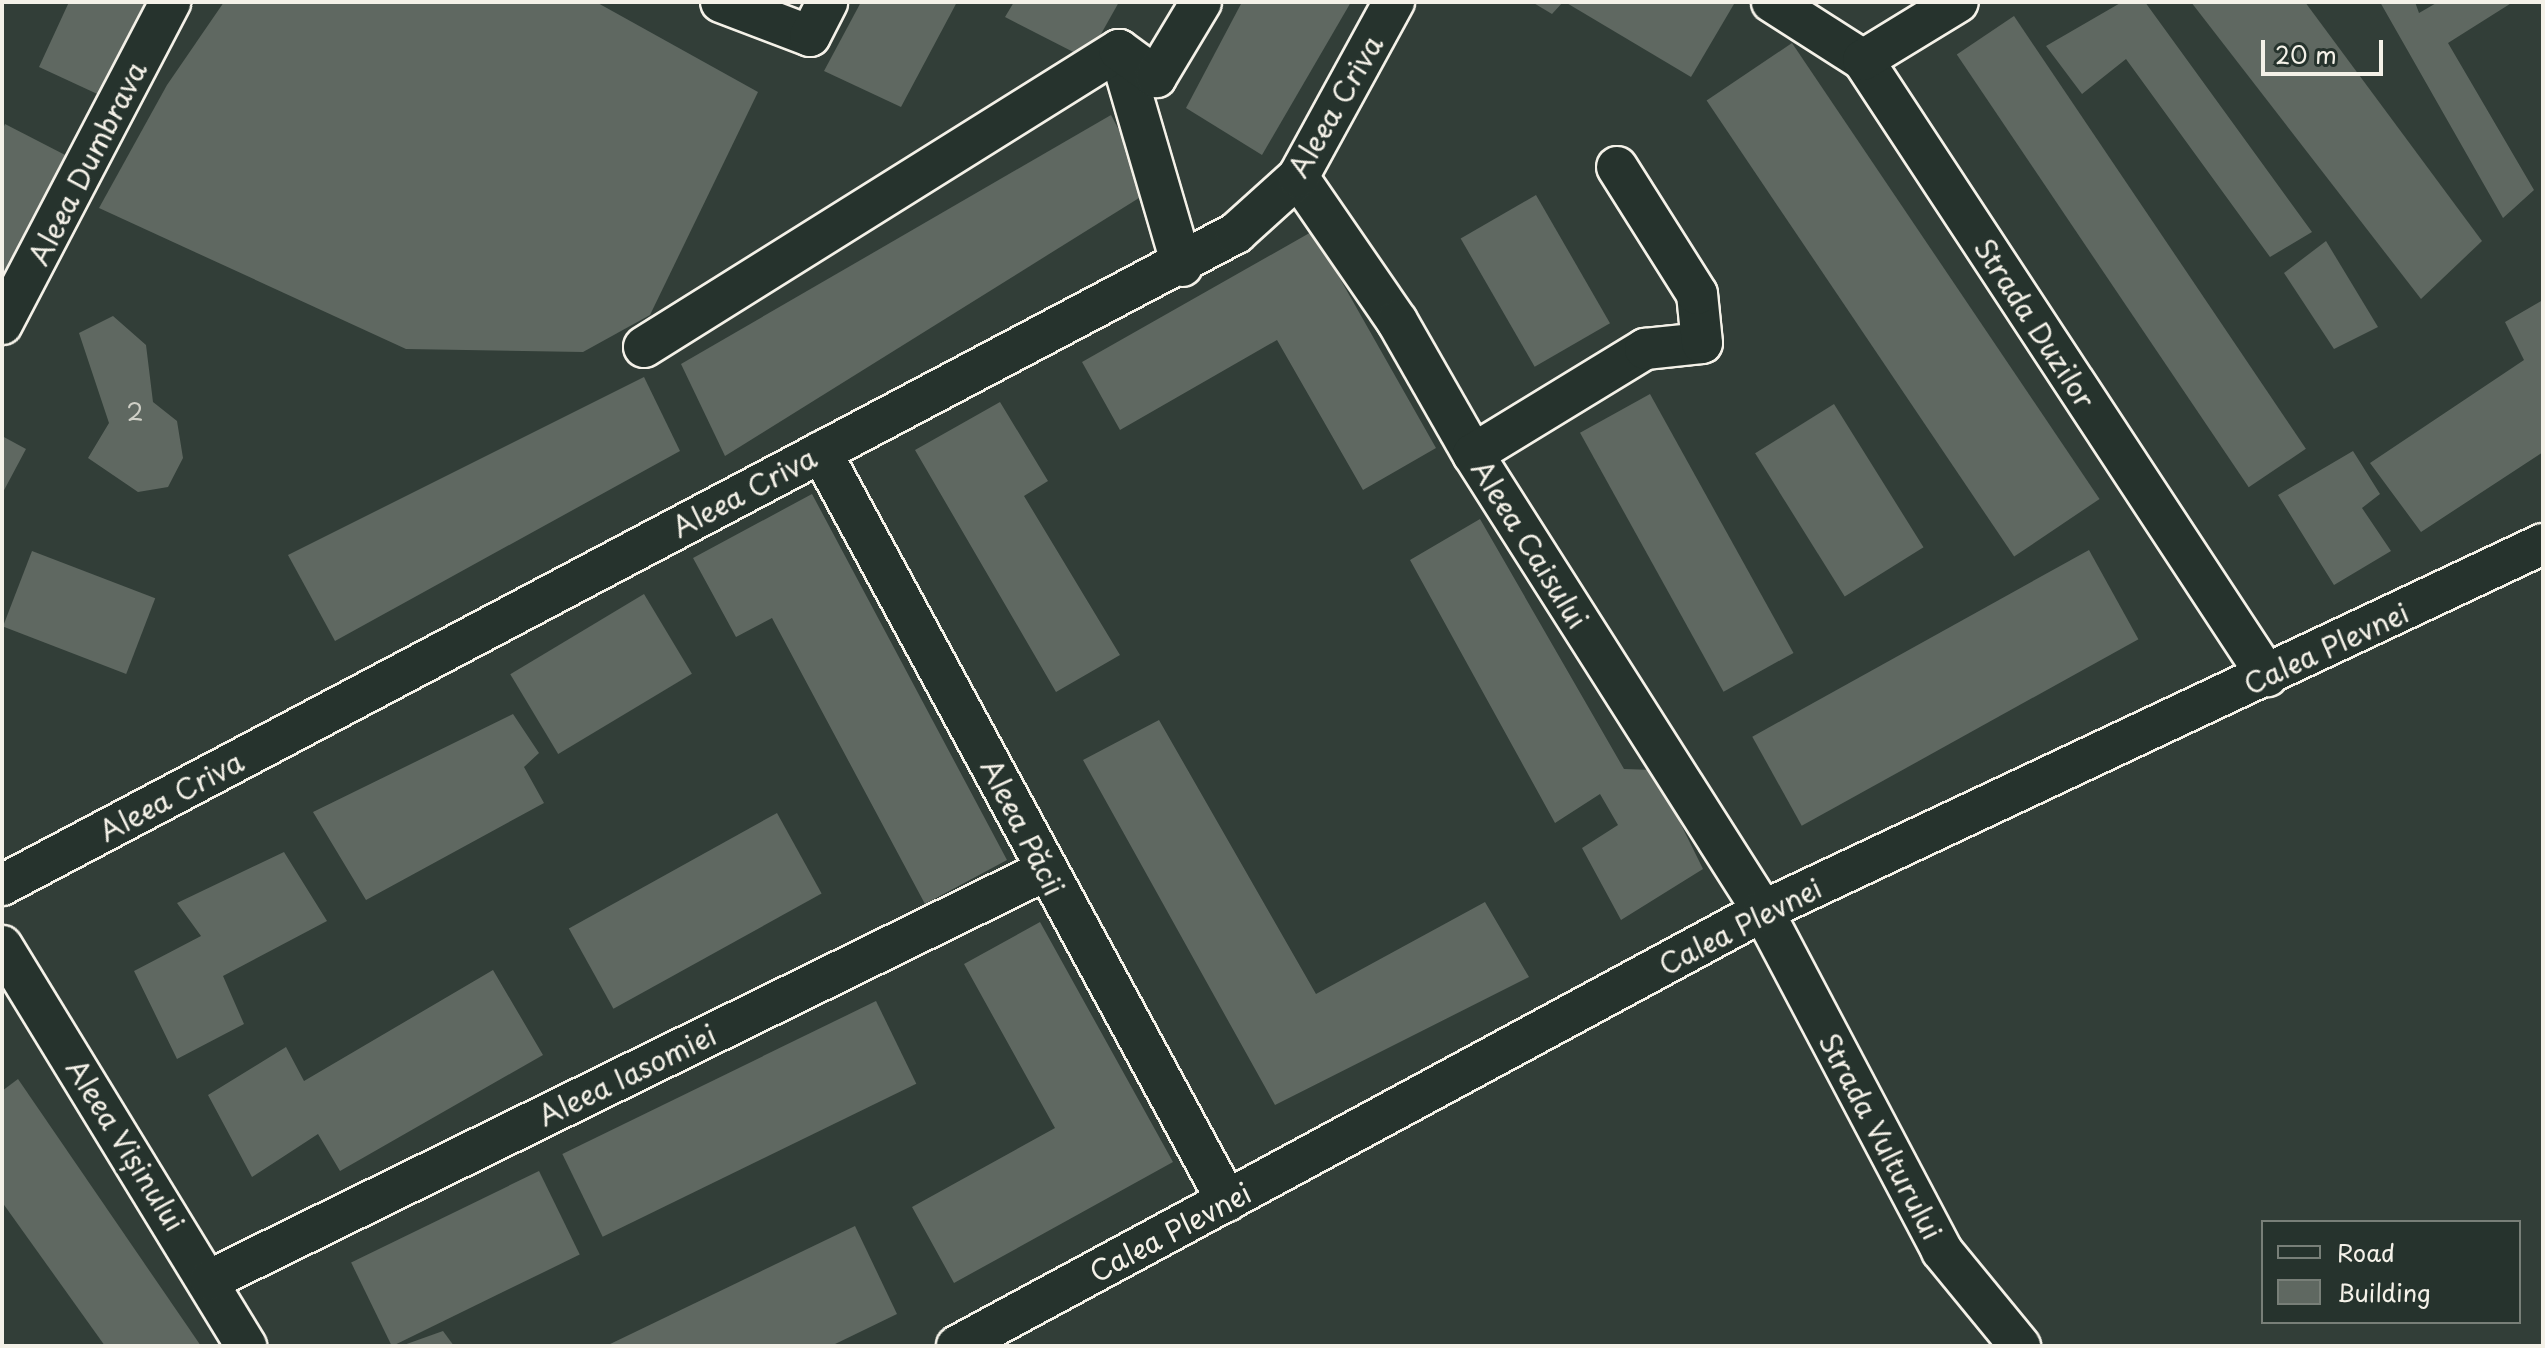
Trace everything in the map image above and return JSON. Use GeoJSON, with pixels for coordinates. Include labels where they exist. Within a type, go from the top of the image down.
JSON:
{"type":"FeatureCollection","features":[{"type":"Feature","properties":{"kind":"street","name":"Aleea Dumbrava"},"geometry":{"type":"LineString","coordinates":[[2,324],[170,2]]}},
{"type":"Feature","properties":{"kind":"street"},"geometry":{"type":"LineString","coordinates":[[721,2],[810,36],[827,2]]}},
{"type":"Feature","properties":{"kind":"street"},"geometry":{"type":"LineString","coordinates":[[1119,50],[1156,77],[1201,2]]}},
{"type":"Feature","properties":{"kind":"street","name":"Aleea Criva"},"geometry":{"type":"LineString","coordinates":[[2,885],[821,452],[1182,266],[1261,215],[1298,177],[1394,2]]}},
{"type":"Feature","properties":{"kind":"street","name":"Strada Duzilor"},"geometry":{"type":"LineString","coordinates":[[1772,2],[1863,60],[2267,676]]}},
{"type":"Feature","properties":{"kind":"street"},"geometry":{"type":"LineString","coordinates":[[1863,60],[1958,2]]}},
{"type":"Feature","properties":{"kind":"street"},"geometry":{"type":"LineString","coordinates":[[1119,50],[1182,266]]}},
{"type":"Feature","properties":{"kind":"street"},"geometry":{"type":"LineString","coordinates":[[644,347],[1119,50]]}},
{"type":"Feature","properties":{"kind":"street"},"geometry":{"type":"LineString","coordinates":[[1473,454],[1645,349],[1702,343],[1697,294],[1617,167]]}},
{"type":"Feature","properties":{"kind":"street","name":"Aleea Caisului"},"geometry":{"type":"LineString","coordinates":[[1298,177],[1397,321],[1473,454],[1763,911]]}},
{"type":"Feature","properties":{"kind":"street","name":"Aleea Păcii"},"geometry":{"type":"LineString","coordinates":[[821,452],[1044,871],[1227,1201]]}},
{"type":"Feature","properties":{"kind":"street","name":"Calea Plevnei"},"geometry":{"type":"LineString","coordinates":[[957,1346],[1763,911],[2543,544]]}},
{"type":"Feature","properties":{"kind":"street","name":"Aleea Iasomiei"},"geometry":{"type":"LineString","coordinates":[[210,1280],[1044,871]]}},
{"type":"Feature","properties":{"kind":"street","name":"Strada Vulturului"},"geometry":{"type":"LineString","coordinates":[[1763,911],[1942,1251],[2020,1346]]}},
{"type":"Feature","properties":{"kind":"street","name":"Aleea Vișinului"},"geometry":{"type":"LineString","coordinates":[[2,946],[210,1280],[246,1346]]}},
{"type":"Feature","properties":{"kind":"building"},"geometry":{"type":"Polygon","coordinates":[[[69,2],[151,2],[106,98],[39,67],[69,2]]]}},
{"type":"Feature","properties":{"kind":"building"},"geometry":{"type":"Polygon","coordinates":[[[224,2],[596,2],[758,92],[650,315],[583,352],[406,349],[99,208],[167,85],[224,2]]]}},
{"type":"Feature","properties":{"kind":"building"},"geometry":{"type":"Polygon","coordinates":[[[861,2],[957,2],[901,107],[824,71],[861,2]]]}},
{"type":"Feature","properties":{"kind":"building"},"geometry":{"type":"Polygon","coordinates":[[[1014,2],[1119,2],[1087,59],[1005,17],[1014,2]]]}},
{"type":"Feature","properties":{"kind":"building"},"geometry":{"type":"Polygon","coordinates":[[[1242,2],[1351,2],[1262,155],[1186,108],[1242,2]]]}},
{"type":"Feature","properties":{"kind":"building"},"geometry":{"type":"Polygon","coordinates":[[[1532,2],[1563,2],[1552,14],[1532,2]]]}},
{"type":"Feature","properties":{"kind":"building"},"geometry":{"type":"Polygon","coordinates":[[[1565,2],[1730,2],[1734,4],[1691,77],[1565,2]]]}},
{"type":"Feature","properties":{"kind":"building"},"geometry":{"type":"Polygon","coordinates":[[[2122,2],[2145,2],[2312,232],[2270,257],[2126,59],[2082,94],[2046,46],[2122,2]]]}},
{"type":"Feature","properties":{"kind":"building"},"geometry":{"type":"Polygon","coordinates":[[[2191,2],[2305,2],[2482,241],[2421,299],[2191,2]]]}},
{"type":"Feature","properties":{"kind":"building"},"geometry":{"type":"Polygon","coordinates":[[[2380,2],[2415,2],[2419,13],[2438,2],[2513,2],[2448,43],[2534,190],[2503,218],[2380,2]]]}},
{"type":"Feature","properties":{"kind":"building"},"geometry":{"type":"Polygon","coordinates":[[[2014,16],[2306,449],[2249,487],[1957,55],[2014,16]]]}},
{"type":"Feature","properties":{"kind":"building"},"geometry":{"type":"Polygon","coordinates":[[[1792,43],[2100,499],[2014,557],[1707,101],[1792,43]]]}},
{"type":"Feature","properties":{"kind":"building"},"geometry":{"type":"Polygon","coordinates":[[[1111,115],[1142,173],[1139,198],[725,456],[681,364],[1111,115]]]}},
{"type":"Feature","properties":{"kind":"building"},"geometry":{"type":"Polygon","coordinates":[[[5,124],[71,158],[2,292],[2,131],[5,124]]]}},
{"type":"Feature","properties":{"kind":"building"},"geometry":{"type":"Polygon","coordinates":[[[1536,195],[1610,323],[1535,367],[1461,238],[1536,195]]]}},
{"type":"Feature","properties":{"kind":"building"},"geometry":{"type":"Polygon","coordinates":[[[1313,231],[1436,448],[1363,490],[1277,340],[1120,430],[1082,362],[1313,231]]]}},
{"type":"Feature","properties":{"kind":"building"},"geometry":{"type":"Polygon","coordinates":[[[2326,241],[2378,327],[2334,349],[2284,273],[2326,241]]]}},
{"type":"Feature","properties":{"kind":"building"},"geometry":{"type":"Polygon","coordinates":[[[2543,300],[2543,452],[2421,532],[2370,463],[2524,360],[2505,322],[2543,300]]]}},
{"type":"Feature","properties":{"kind":"building"},"geometry":{"type":"Polygon","coordinates":[[[113,316],[146,345],[153,402],[177,421],[183,458],[168,487],[138,492],[88,458],[109,423],[79,333],[113,316]]]}},
{"type":"Feature","properties":{"kind":"building"},"geometry":{"type":"Polygon","coordinates":[[[644,377],[680,451],[335,641],[288,555],[644,377]]]}},
{"type":"Feature","properties":{"kind":"building"},"geometry":{"type":"Polygon","coordinates":[[[1650,394],[1794,653],[1724,692],[1580,433],[1650,394]]]}},
{"type":"Feature","properties":{"kind":"building"},"geometry":{"type":"Polygon","coordinates":[[[1000,402],[1048,481],[1024,496],[1120,655],[1056,692],[915,450],[1000,402]]]}},
{"type":"Feature","properties":{"kind":"building"},"geometry":{"type":"Polygon","coordinates":[[[1834,404],[1924,547],[1845,597],[1755,453],[1834,404]]]}},
{"type":"Feature","properties":{"kind":"building"},"geometry":{"type":"Polygon","coordinates":[[[2,436],[26,449],[2,494],[2,436]]]}},
{"type":"Feature","properties":{"kind":"building"},"geometry":{"type":"Polygon","coordinates":[[[2353,451],[2380,494],[2362,508],[2391,551],[2334,585],[2278,495],[2353,451]]]}},
{"type":"Feature","properties":{"kind":"building"},"geometry":{"type":"Polygon","coordinates":[[[812,494],[1007,860],[925,904],[772,618],[736,637],[693,558],[812,494]]]}},
{"type":"Feature","properties":{"kind":"building"},"geometry":{"type":"Polygon","coordinates":[[[1480,519],[1624,769],[1654,770],[1703,869],[1621,920],[1582,848],[1618,825],[1600,794],[1555,823],[1410,560],[1480,519]]]}},
{"type":"Feature","properties":{"kind":"building"},"geometry":{"type":"Polygon","coordinates":[[[2089,550],[2138,639],[1802,826],[1752,737],[2089,550]]]}},
{"type":"Feature","properties":{"kind":"building"},"geometry":{"type":"Polygon","coordinates":[[[32,551],[155,598],[126,674],[3,627],[32,551]]]}},
{"type":"Feature","properties":{"kind":"building"},"geometry":{"type":"Polygon","coordinates":[[[644,594],[692,674],[558,754],[510,674],[644,594]]]}},
{"type":"Feature","properties":{"kind":"building"},"geometry":{"type":"Polygon","coordinates":[[[513,714],[539,753],[524,767],[544,803],[366,900],[313,812],[513,714]]]}},
{"type":"Feature","properties":{"kind":"building"},"geometry":{"type":"Polygon","coordinates":[[[1159,720],[1316,994],[1485,902],[1529,977],[1275,1105],[1083,760],[1159,720]]]}},
{"type":"Feature","properties":{"kind":"building"},"geometry":{"type":"Polygon","coordinates":[[[777,813],[822,893],[613,1009],[569,928],[777,813]]]}},
{"type":"Feature","properties":{"kind":"building"},"geometry":{"type":"Polygon","coordinates":[[[284,852],[327,921],[223,976],[244,1024],[177,1059],[134,971],[201,936],[177,903],[284,852]]]}},
{"type":"Feature","properties":{"kind":"building"},"geometry":{"type":"Polygon","coordinates":[[[1040,922],[1173,1162],[954,1283],[912,1207],[1055,1128],[964,964],[1040,922]]]}},
{"type":"Feature","properties":{"kind":"building"},"geometry":{"type":"Polygon","coordinates":[[[493,970],[543,1055],[340,1171],[318,1134],[252,1177],[208,1095],[286,1047],[304,1081],[493,970]]]}},
{"type":"Feature","properties":{"kind":"building"},"geometry":{"type":"Polygon","coordinates":[[[876,1001],[916,1084],[603,1237],[562,1154],[876,1001]]]}},
{"type":"Feature","properties":{"kind":"building"},"geometry":{"type":"Polygon","coordinates":[[[18,1079],[201,1346],[105,1346],[2,1202],[2,1091],[18,1079]]]}},
{"type":"Feature","properties":{"kind":"building"},"geometry":{"type":"Polygon","coordinates":[[[539,1171],[580,1255],[392,1346],[351,1263],[539,1171]]]}},
{"type":"Feature","properties":{"kind":"building"},"geometry":{"type":"Polygon","coordinates":[[[855,1226],[897,1314],[831,1346],[606,1346],[855,1226]]]}},
{"type":"Feature","properties":{"kind":"building"},"geometry":{"type":"Polygon","coordinates":[[[443,1331],[454,1346],[401,1346],[443,1331]]]}}]}
